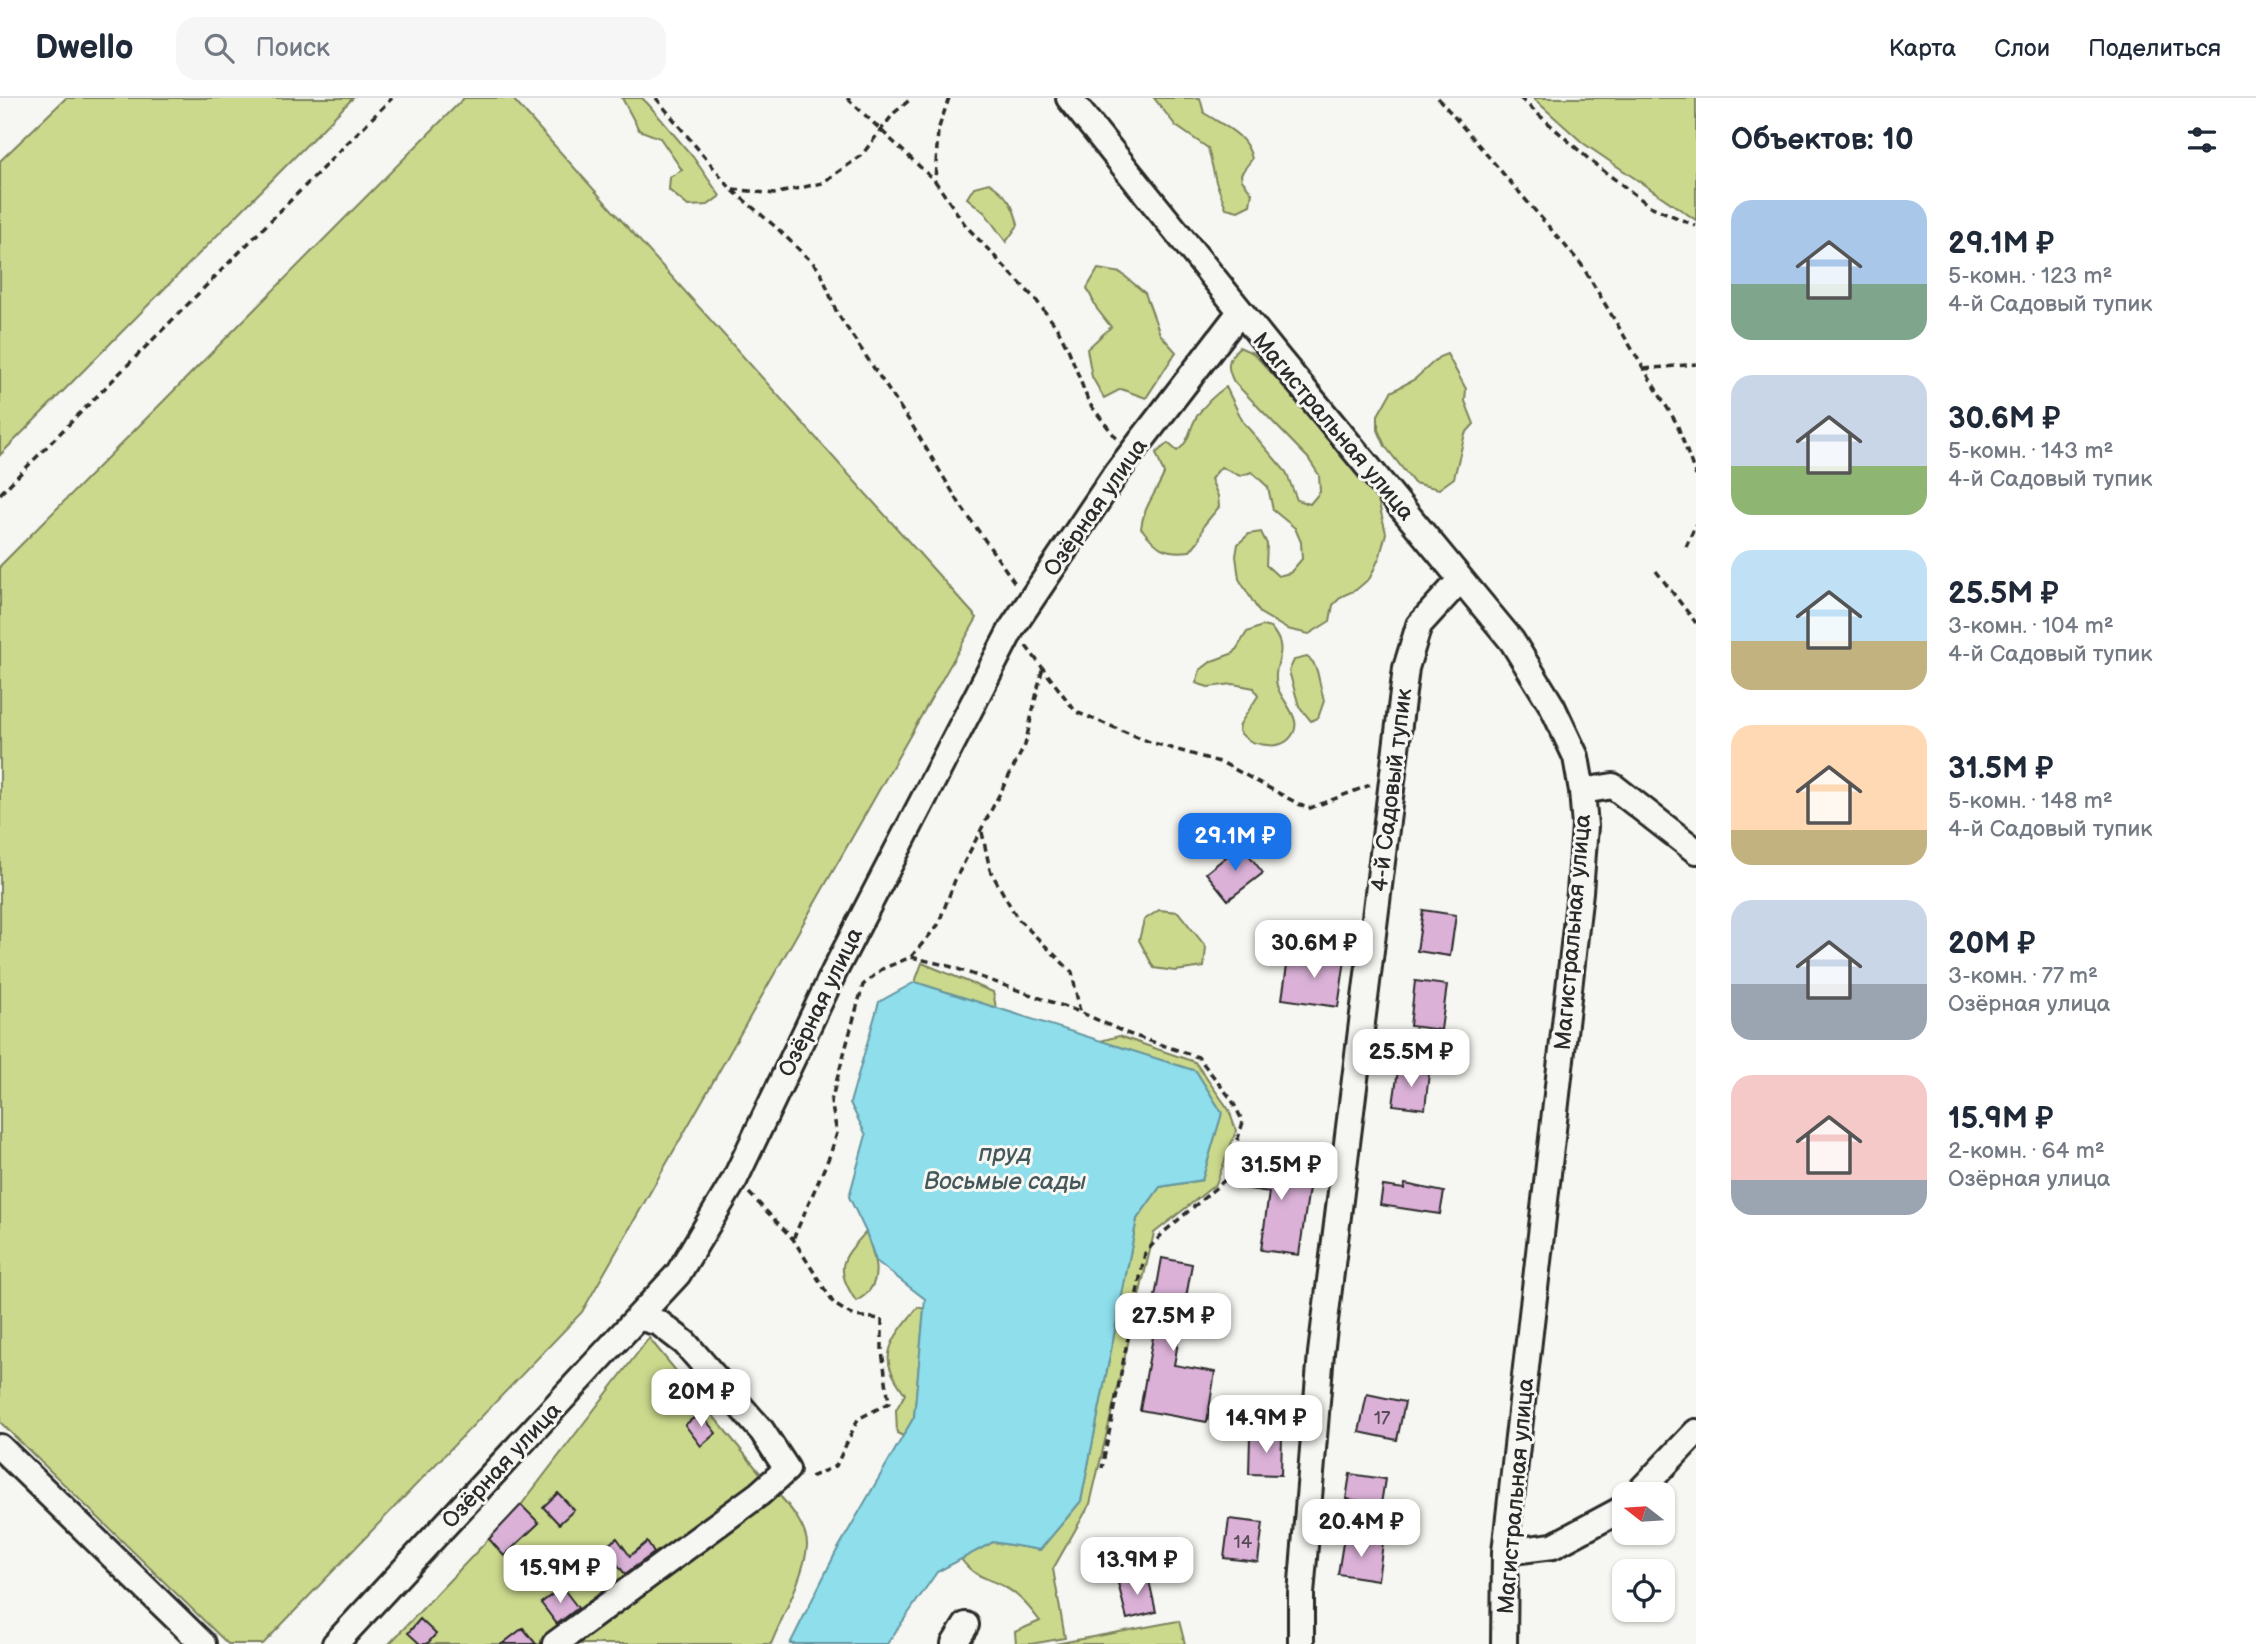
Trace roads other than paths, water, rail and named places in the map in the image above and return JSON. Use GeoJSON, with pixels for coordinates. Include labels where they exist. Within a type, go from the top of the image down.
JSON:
{"type":"FeatureCollection","features":[{"type":"Feature","properties":{"kind":"street","name":"Магистральная улица"},"geometry":{"type":"LineString","coordinates":[[1069,98],[1240,312],[1512,641],[1552,706],[1576,757],[1583,791],[1585,826],[1580,892],[1505,1552],[1504,1644]]}},
{"type":"Feature","properties":{"kind":"street","name":"Озёрная улица"},"geometry":{"type":"LineString","coordinates":[[335,1644],[678,1274],[735,1179],[835,970],[1013,628],[1117,472],[1240,312]]}},
{"type":"Feature","properties":{"kind":"street","name":"4-й Садовый тупик"},"geometry":{"type":"LineString","coordinates":[[1301,1644],[1301,1594],[1321,1353],[1406,668],[1419,625],[1461,579]]}},
{"type":"Feature","properties":{"kind":"street"},"geometry":{"type":"LineString","coordinates":[[1583,791],[1613,786],[1696,851]]}},
{"type":"Feature","properties":{"kind":"street"},"geometry":{"type":"LineString","coordinates":[[555,1644],[759,1494],[787,1469],[762,1431],[685,1343],[659,1323],[638,1317]]}},
{"type":"Feature","properties":{"kind":"street"},"geometry":{"type":"LineString","coordinates":[[1648,1482],[1696,1432]]}},
{"type":"Feature","properties":{"kind":"street"},"geometry":{"type":"LineString","coordinates":[[0,1447],[203,1644]]}},
{"type":"Feature","properties":{"kind":"street"},"geometry":{"type":"LineString","coordinates":[[1505,1552],[1553,1546],[1612,1514]]}},
{"type":"Feature","properties":{"kind":"water","name":"пруд Восьмые сады"},"geometry":{"type":"Polygon","coordinates":[[[915,982],[1196,1071],[1222,1113],[1202,1180],[1160,1187],[1137,1219],[1081,1501],[1040,1550],[993,1542],[937,1572],[887,1644],[790,1644],[836,1552],[914,1417],[925,1299],[876,1261],[849,1197],[866,1135],[850,1103],[879,1002],[915,982]]]}}]}
